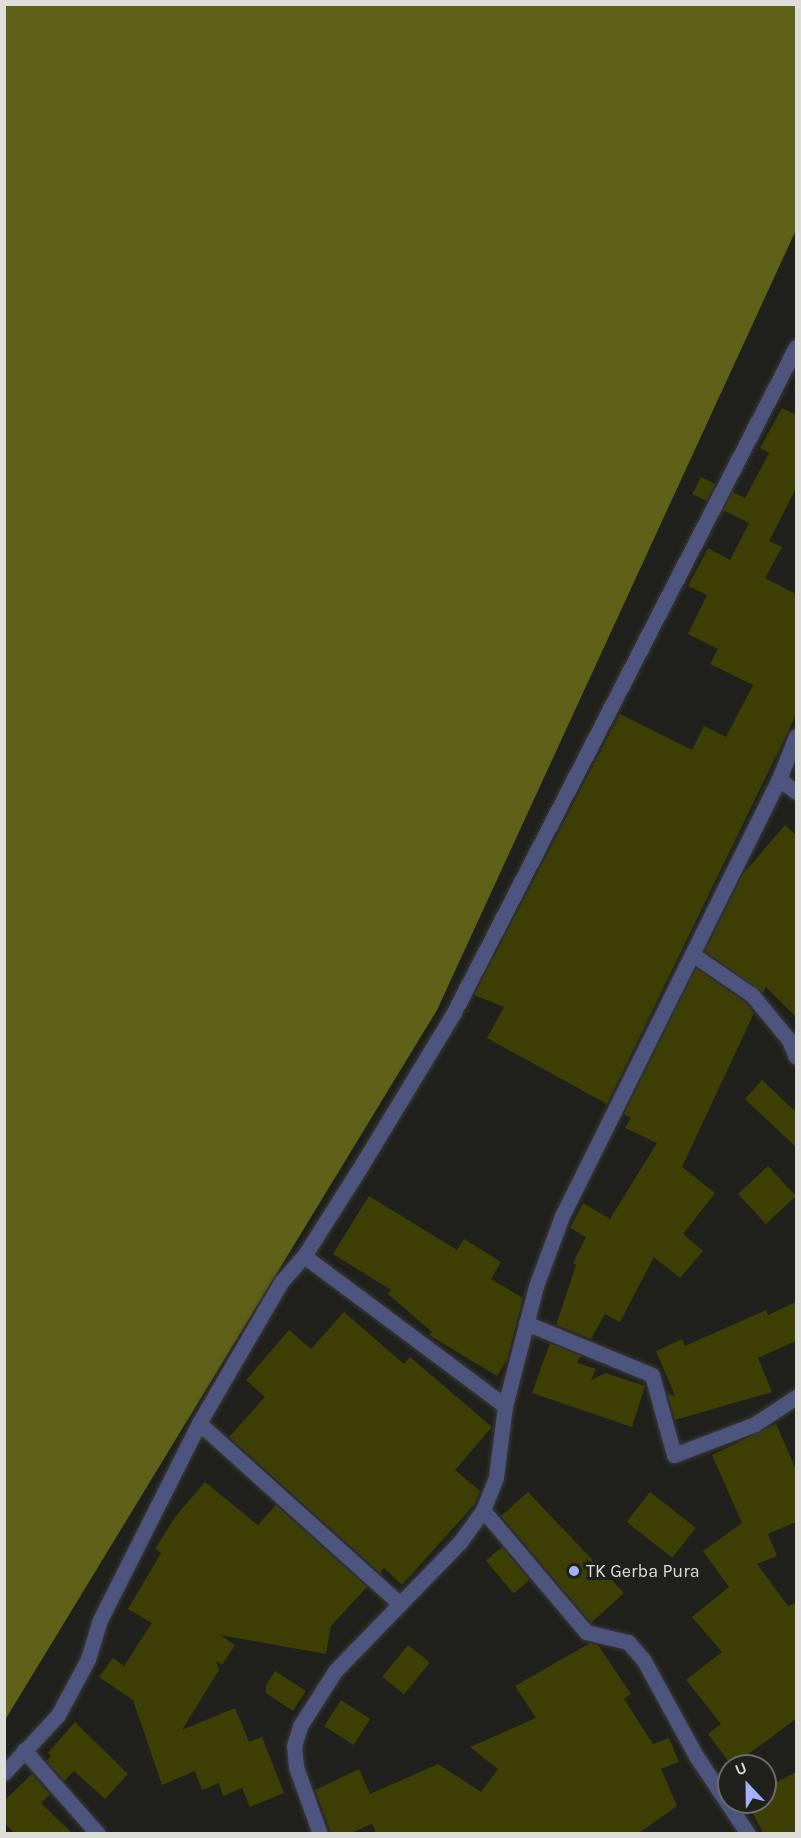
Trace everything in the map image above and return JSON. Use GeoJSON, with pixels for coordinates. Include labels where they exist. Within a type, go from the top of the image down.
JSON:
{"type":"FeatureCollection","features":[{"type":"Feature","properties":{"kind":"street"},"geometry":{"type":"LineString","coordinates":[[4,1773],[58,1715],[73,1688],[99,1622],[200,1423],[280,1282],[304,1256],[453,1014],[796,347]]}},
{"type":"Feature","properties":{"kind":"street"},"geometry":{"type":"LineString","coordinates":[[320,1833],[296,1767],[294,1746],[300,1726],[334,1671],[460,1542],[483,1510],[496,1477],[505,1406],[526,1323],[562,1216],[779,779],[796,736]]}},
{"type":"Feature","properties":{"kind":"street"},"geometry":{"type":"LineString","coordinates":[[779,779],[796,792]]}},
{"type":"Feature","properties":{"kind":"street"},"geometry":{"type":"LineString","coordinates":[[692,954],[752,995],[789,1040],[796,1057]]}},
{"type":"Feature","properties":{"kind":"street"},"geometry":{"type":"LineString","coordinates":[[304,1256],[505,1406]]}},
{"type":"Feature","properties":{"kind":"street"},"geometry":{"type":"LineString","coordinates":[[526,1323],[652,1375],[674,1455],[754,1424],[796,1397]]}},
{"type":"Feature","properties":{"kind":"street"},"geometry":{"type":"LineString","coordinates":[[200,1423],[399,1604]]}},
{"type":"Feature","properties":{"kind":"street"},"geometry":{"type":"LineString","coordinates":[[483,1510],[586,1632],[628,1642],[643,1659],[696,1756],[748,1833]]}},
{"type":"Feature","properties":{"kind":"street"},"geometry":{"type":"LineString","coordinates":[[24,1750],[98,1833]]}},
{"type":"Feature","properties":{"kind":"shaded area"},"geometry":{"type":"Polygon","coordinates":[[[5,4],[796,5],[796,230],[437,1010],[5,1720],[5,4]]]}},
{"type":"Feature","properties":{"kind":"building"},"geometry":{"type":"Polygon","coordinates":[[[782,408],[796,415],[796,488],[769,541],[782,547],[765,578],[796,594],[796,715],[607,1104],[487,1038],[504,1007],[474,995],[620,714],[692,750],[704,726],[726,737],[753,685],[710,664],[718,649],[688,634],[707,595],[688,586],[708,548],[730,560],[749,523],[723,510],[732,492],[745,498],[769,453],[760,448],[782,408]]]}},
{"type":"Feature","properties":{"kind":"building"},"geometry":{"type":"Polygon","coordinates":[[[701,477],[715,484],[707,501],[692,494],[701,477]]]}},
{"type":"Feature","properties":{"kind":"building"},"geometry":{"type":"Polygon","coordinates":[[[785,825],[796,835],[796,1017],[766,987],[763,993],[705,951],[743,874],[785,825]]]}},
{"type":"Feature","properties":{"kind":"building"},"geometry":{"type":"Polygon","coordinates":[[[696,968],[745,1002],[754,1013],[682,1167],[715,1193],[683,1234],[703,1251],[680,1278],[654,1257],[620,1322],[605,1314],[591,1339],[556,1325],[576,1265],[573,1263],[586,1237],[570,1228],[583,1203],[610,1219],[657,1143],[625,1128],[631,1118],[624,1114],[696,968]]]}},
{"type":"Feature","properties":{"kind":"building"},"geometry":{"type":"Polygon","coordinates":[[[762,1080],[796,1112],[796,1147],[745,1099],[762,1080]]]}},
{"type":"Feature","properties":{"kind":"building"},"geometry":{"type":"Polygon","coordinates":[[[768,1166],[796,1196],[766,1224],[738,1194],[768,1166]]]}},
{"type":"Feature","properties":{"kind":"building"},"geometry":{"type":"Polygon","coordinates":[[[369,1196],[457,1250],[464,1239],[501,1262],[491,1279],[523,1298],[507,1360],[497,1376],[429,1335],[432,1332],[388,1294],[391,1290],[333,1254],[369,1196]]]}},
{"type":"Feature","properties":{"kind":"building"},"geometry":{"type":"Polygon","coordinates":[[[796,1302],[796,1341],[758,1358],[772,1392],[675,1420],[667,1393],[675,1396],[656,1351],[682,1339],[685,1346],[766,1310],[768,1315],[796,1302]]]}},
{"type":"Feature","properties":{"kind":"building"},"geometry":{"type":"Polygon","coordinates":[[[344,1312],[404,1364],[410,1357],[492,1427],[455,1470],[480,1491],[474,1505],[402,1585],[384,1568],[380,1573],[229,1437],[265,1397],[246,1380],[289,1330],[311,1349],[344,1312]]]}},
{"type":"Feature","properties":{"kind":"building"},"geometry":{"type":"Polygon","coordinates":[[[550,1343],[581,1356],[577,1363],[596,1369],[591,1380],[606,1373],[645,1386],[632,1427],[532,1393],[550,1343]]]}},
{"type":"Feature","properties":{"kind":"building"},"geometry":{"type":"Polygon","coordinates":[[[776,1424],[796,1469],[796,1522],[768,1534],[777,1556],[757,1564],[788,1606],[796,1603],[796,1719],[748,1754],[723,1754],[708,1734],[721,1724],[686,1680],[722,1652],[692,1617],[729,1587],[703,1551],[742,1523],[712,1455],[776,1424]]]}},
{"type":"Feature","properties":{"kind":"building"},"geometry":{"type":"Polygon","coordinates":[[[205,1482],[258,1525],[276,1505],[367,1587],[331,1626],[326,1654],[220,1635],[235,1645],[222,1665],[216,1661],[219,1670],[182,1730],[235,1708],[249,1742],[262,1737],[284,1793],[250,1807],[242,1788],[223,1796],[219,1783],[202,1790],[195,1771],[162,1785],[133,1700],[99,1677],[113,1658],[124,1666],[152,1623],[128,1609],[161,1553],[155,1549],[175,1517],[205,1482]]]}},
{"type":"Feature","properties":{"kind":"building","name":"TK Gerba Pura"},"geometry":{"type":"Polygon","coordinates":[[[528,1492],[624,1593],[591,1623],[501,1516],[528,1492]]]}},
{"type":"Feature","properties":{"kind":"building"},"geometry":{"type":"Polygon","coordinates":[[[650,1492],[696,1528],[672,1558],[627,1522],[650,1492]]]}},
{"type":"Feature","properties":{"kind":"building"},"geometry":{"type":"Polygon","coordinates":[[[502,1547],[530,1580],[514,1593],[486,1560],[502,1547]]]}},
{"type":"Feature","properties":{"kind":"building"},"geometry":{"type":"Polygon","coordinates":[[[590,1643],[598,1645],[631,1694],[624,1699],[653,1744],[669,1738],[679,1762],[661,1769],[677,1806],[639,1833],[376,1833],[372,1824],[351,1833],[331,1833],[315,1790],[359,1769],[370,1794],[438,1764],[481,1792],[498,1769],[470,1747],[536,1718],[515,1686],[590,1643]]]}},
{"type":"Feature","properties":{"kind":"building"},"geometry":{"type":"Polygon","coordinates":[[[408,1645],[430,1663],[404,1694],[382,1677],[408,1645]]]}},
{"type":"Feature","properties":{"kind":"building"},"geometry":{"type":"Polygon","coordinates":[[[275,1671],[306,1691],[293,1711],[266,1693],[266,1685],[275,1671]]]}},
{"type":"Feature","properties":{"kind":"building"},"geometry":{"type":"Polygon","coordinates":[[[341,1700],[370,1719],[353,1745],[324,1726],[341,1700]]]}},
{"type":"Feature","properties":{"kind":"building"},"geometry":{"type":"Polygon","coordinates":[[[75,1722],[128,1774],[105,1799],[74,1771],[64,1781],[46,1761],[51,1756],[48,1753],[75,1722]]]}},
{"type":"Feature","properties":{"kind":"building"},"geometry":{"type":"Polygon","coordinates":[[[796,1772],[796,1833],[763,1833],[753,1814],[777,1814],[777,1782],[796,1772]]]}},
{"type":"Feature","properties":{"kind":"building"},"geometry":{"type":"Polygon","coordinates":[[[32,1774],[50,1794],[41,1803],[72,1833],[15,1833],[4,1823],[4,1801],[32,1774]]]}},
{"type":"Feature","properties":{"kind":"place","name":"TK Gerba Pura"},"geometry":{"type":"Point","coordinates":[574,1571]}}]}
